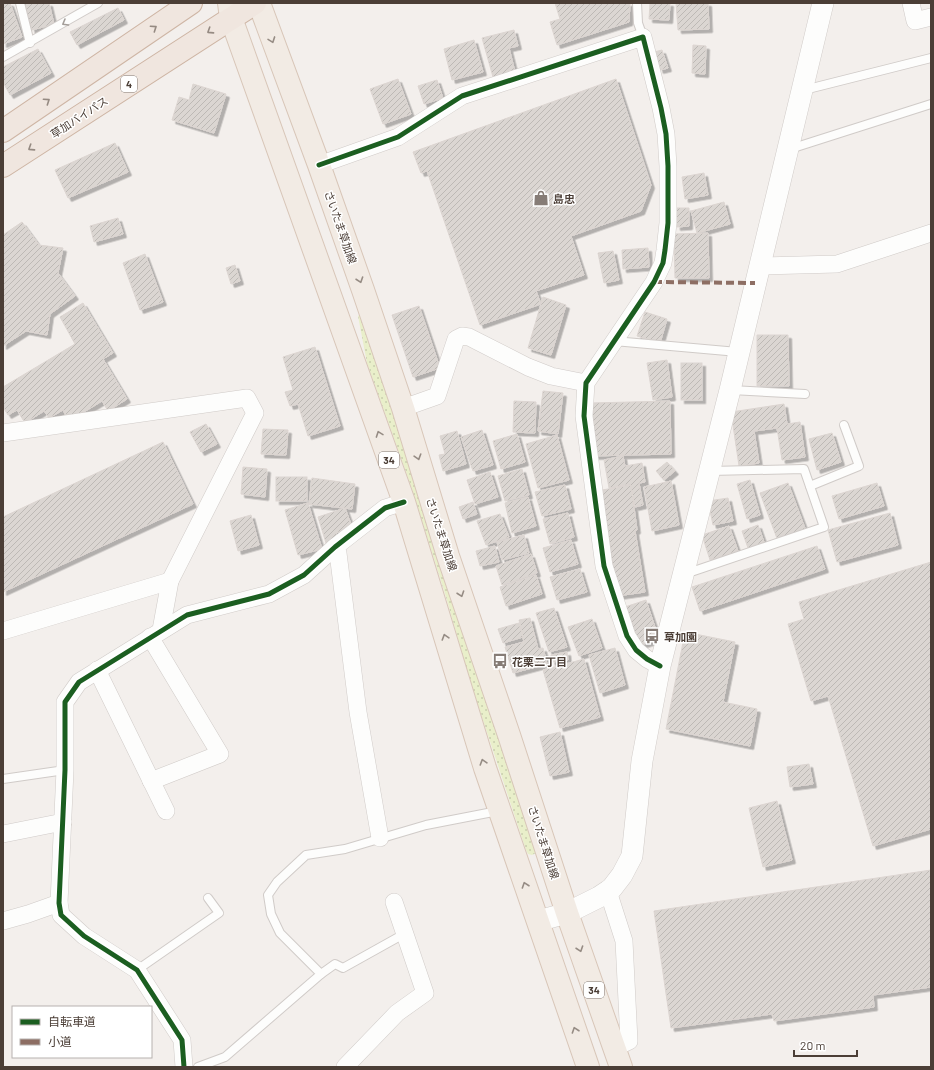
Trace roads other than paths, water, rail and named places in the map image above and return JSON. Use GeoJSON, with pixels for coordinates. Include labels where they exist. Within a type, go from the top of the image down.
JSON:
{"type":"FeatureCollection","features":[{"type":"Feature","properties":{"kind":"highway"},"geometry":{"type":"LineString","coordinates":[[3,131],[191,3]]}},
{"type":"Feature","properties":{"kind":"highway","name":"草加バイパス"},"geometry":{"type":"LineString","coordinates":[[3,166],[230,10],[255,3]]}},
{"type":"Feature","properties":{"kind":"main road","name":"さいたま草加線"},"geometry":{"type":"LineString","coordinates":[[259,3],[319,165],[363,290],[403,408],[448,556],[617,1058]]}},
{"type":"Feature","properties":{"kind":"main road","name":"34"},"geometry":{"type":"LineString","coordinates":[[230,10],[404,502],[485,768],[588,1067]]}},
{"type":"Feature","properties":{"kind":"street"},"geometry":{"type":"LineString","coordinates":[[538,921],[567,913],[608,891],[622,875],[632,856],[642,761],[660,666],[730,390],[823,3]]}},
{"type":"Feature","properties":{"kind":"street"},"geometry":{"type":"LineString","coordinates":[[911,3],[915,21],[931,17]]}},
{"type":"Feature","properties":{"kind":"street"},"geometry":{"type":"LineString","coordinates":[[319,165],[398,137],[462,96],[642,37],[661,108],[666,134],[668,166],[668,223],[663,263],[654,282],[586,383],[584,416],[604,566],[627,636],[636,650],[647,659],[660,666]]}},
{"type":"Feature","properties":{"kind":"street"},"geometry":{"type":"LineString","coordinates":[[760,266],[837,264],[931,233]]}},
{"type":"Feature","properties":{"kind":"street"},"geometry":{"type":"LineString","coordinates":[[403,408],[437,396],[456,339],[462,336],[470,337],[528,367],[551,376],[586,383]]}},
{"type":"Feature","properties":{"kind":"street"},"geometry":{"type":"LineString","coordinates":[[3,433],[247,398],[255,413],[170,580],[156,634],[220,754],[151,781]]}},
{"type":"Feature","properties":{"kind":"street"},"geometry":{"type":"LineString","coordinates":[[184,1067],[182,1040],[137,970],[84,936],[61,915],[59,903],[65,770],[65,702],[79,682],[187,615],[269,594],[304,575],[335,547],[385,508],[404,502]]}},
{"type":"Feature","properties":{"kind":"street"},"geometry":{"type":"LineString","coordinates":[[335,547],[338,552],[358,712],[380,838]]}},
{"type":"Feature","properties":{"kind":"street"},"geometry":{"type":"LineString","coordinates":[[3,631],[170,580]]}},
{"type":"Feature","properties":{"kind":"street"},"geometry":{"type":"LineString","coordinates":[[97,670],[166,811]]}},
{"type":"Feature","properties":{"kind":"street"},"geometry":{"type":"LineString","coordinates":[[3,834],[63,822]]}},
{"type":"Feature","properties":{"kind":"street"},"geometry":{"type":"LineString","coordinates":[[608,891],[624,942],[629,1041],[617,1058]]}},
{"type":"Feature","properties":{"kind":"street"},"geometry":{"type":"LineString","coordinates":[[345,1067],[398,1013],[425,993],[394,902]]}},
{"type":"Feature","properties":{"kind":"street"},"geometry":{"type":"LineString","coordinates":[[3,921],[59,903]]}},
{"type":"Feature","properties":{"kind":"lane"},"geometry":{"type":"LineString","coordinates":[[20,3],[30,43]]}},
{"type":"Feature","properties":{"kind":"lane"},"geometry":{"type":"LineString","coordinates":[[3,57],[98,3]]}},
{"type":"Feature","properties":{"kind":"lane"},"geometry":{"type":"LineString","coordinates":[[637,3],[638,23],[642,37]]}},
{"type":"Feature","properties":{"kind":"lane"},"geometry":{"type":"LineString","coordinates":[[802,90],[931,58]]}},
{"type":"Feature","properties":{"kind":"lane"},"geometry":{"type":"LineString","coordinates":[[788,150],[931,104]]}},
{"type":"Feature","properties":{"kind":"lane"},"geometry":{"type":"LineString","coordinates":[[613,341],[738,352]]}},
{"type":"Feature","properties":{"kind":"lane"},"geometry":{"type":"LineString","coordinates":[[730,390],[806,394]]}},
{"type":"Feature","properties":{"kind":"lane"},"geometry":{"type":"LineString","coordinates":[[810,486],[859,466],[844,425]]}},
{"type":"Feature","properties":{"kind":"lane"},"geometry":{"type":"LineString","coordinates":[[684,574],[824,527],[804,469],[709,471]]}},
{"type":"Feature","properties":{"kind":"lane"},"geometry":{"type":"LineString","coordinates":[[3,779],[65,770]]}},
{"type":"Feature","properties":{"kind":"lane"},"geometry":{"type":"LineString","coordinates":[[321,974],[280,933],[271,914],[268,895],[277,882],[306,855],[345,849],[426,825],[499,810]]}},
{"type":"Feature","properties":{"kind":"lane"},"geometry":{"type":"LineString","coordinates":[[137,970],[219,913],[208,898]]}},
{"type":"Feature","properties":{"kind":"lane"},"geometry":{"type":"LineString","coordinates":[[198,1067],[225,1057],[321,974],[335,964],[343,968],[404,934]]}},
{"type":"Feature","properties":{"kind":"place","name":"島忠"},"geometry":{"type":"Point","coordinates":[541,198]}},
{"type":"Feature","properties":{"kind":"place","name":"草加園"},"geometry":{"type":"Point","coordinates":[652,636]}},
{"type":"Feature","properties":{"kind":"place","name":"花栗二丁目"},"geometry":{"type":"Point","coordinates":[500,661]}}]}
